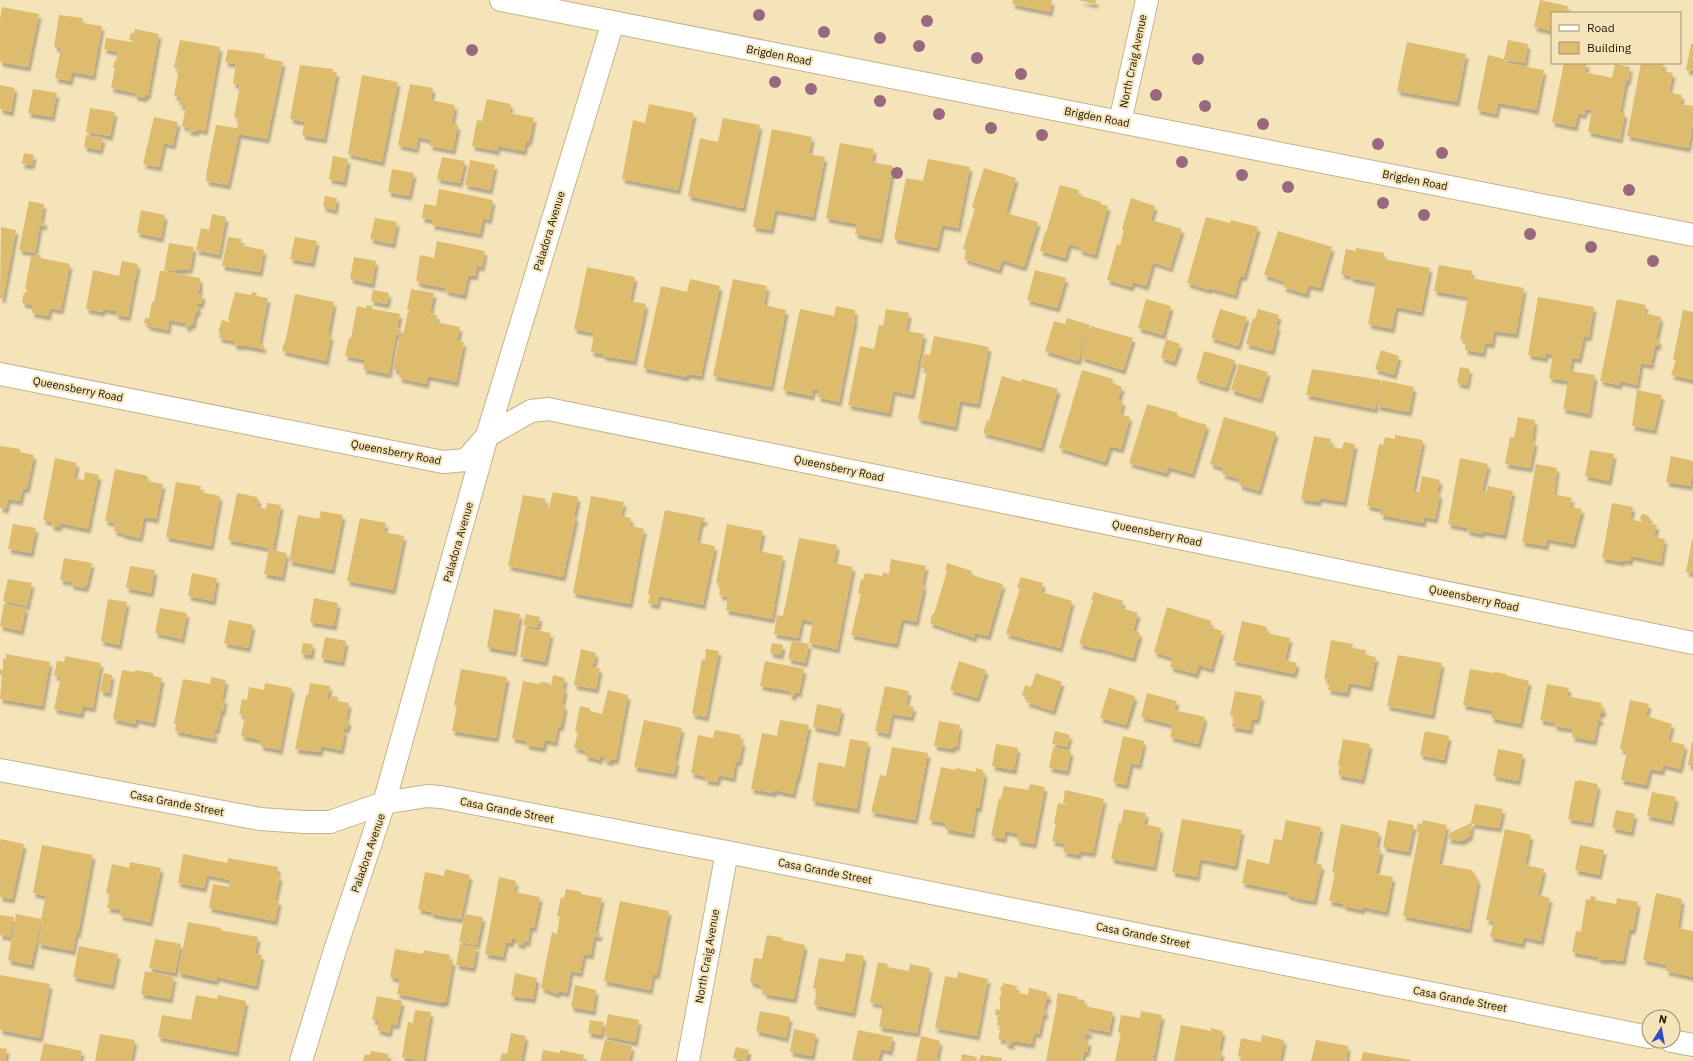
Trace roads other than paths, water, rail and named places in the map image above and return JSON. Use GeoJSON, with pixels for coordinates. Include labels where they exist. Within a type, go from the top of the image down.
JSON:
{"type":"FeatureCollection","features":[{"type":"Feature","properties":{"kind":"street","name":"Brigden Road"},"geometry":{"type":"LineString","coordinates":[[501,0],[1693,235]]}},
{"type":"Feature","properties":{"kind":"street","name":"North Craig Avenue"},"geometry":{"type":"LineString","coordinates":[[1120,122],[1147,0]]}},
{"type":"Feature","properties":{"kind":"street","name":"Paladora Avenue"},"geometry":{"type":"LineString","coordinates":[[301,1061],[335,950],[384,804],[488,436],[613,22]]}},
{"type":"Feature","properties":{"kind":"street","name":"Queensberry Road"},"geometry":{"type":"LineString","coordinates":[[0,374],[443,462],[466,460],[488,436],[532,411],[548,409],[1693,643]]}},
{"type":"Feature","properties":{"kind":"street","name":"Casa Grande Street"},"geometry":{"type":"LineString","coordinates":[[0,770],[260,818],[330,822],[384,804],[427,796],[441,798],[727,852],[1641,1034]]}},
{"type":"Feature","properties":{"kind":"street","name":"North Craig Avenue"},"geometry":{"type":"LineString","coordinates":[[688,1061],[727,852]]}},
{"type":"Feature","properties":{"kind":"street"},"geometry":{"type":"LineString","coordinates":[[1681,1043],[1693,1045]]}}]}
